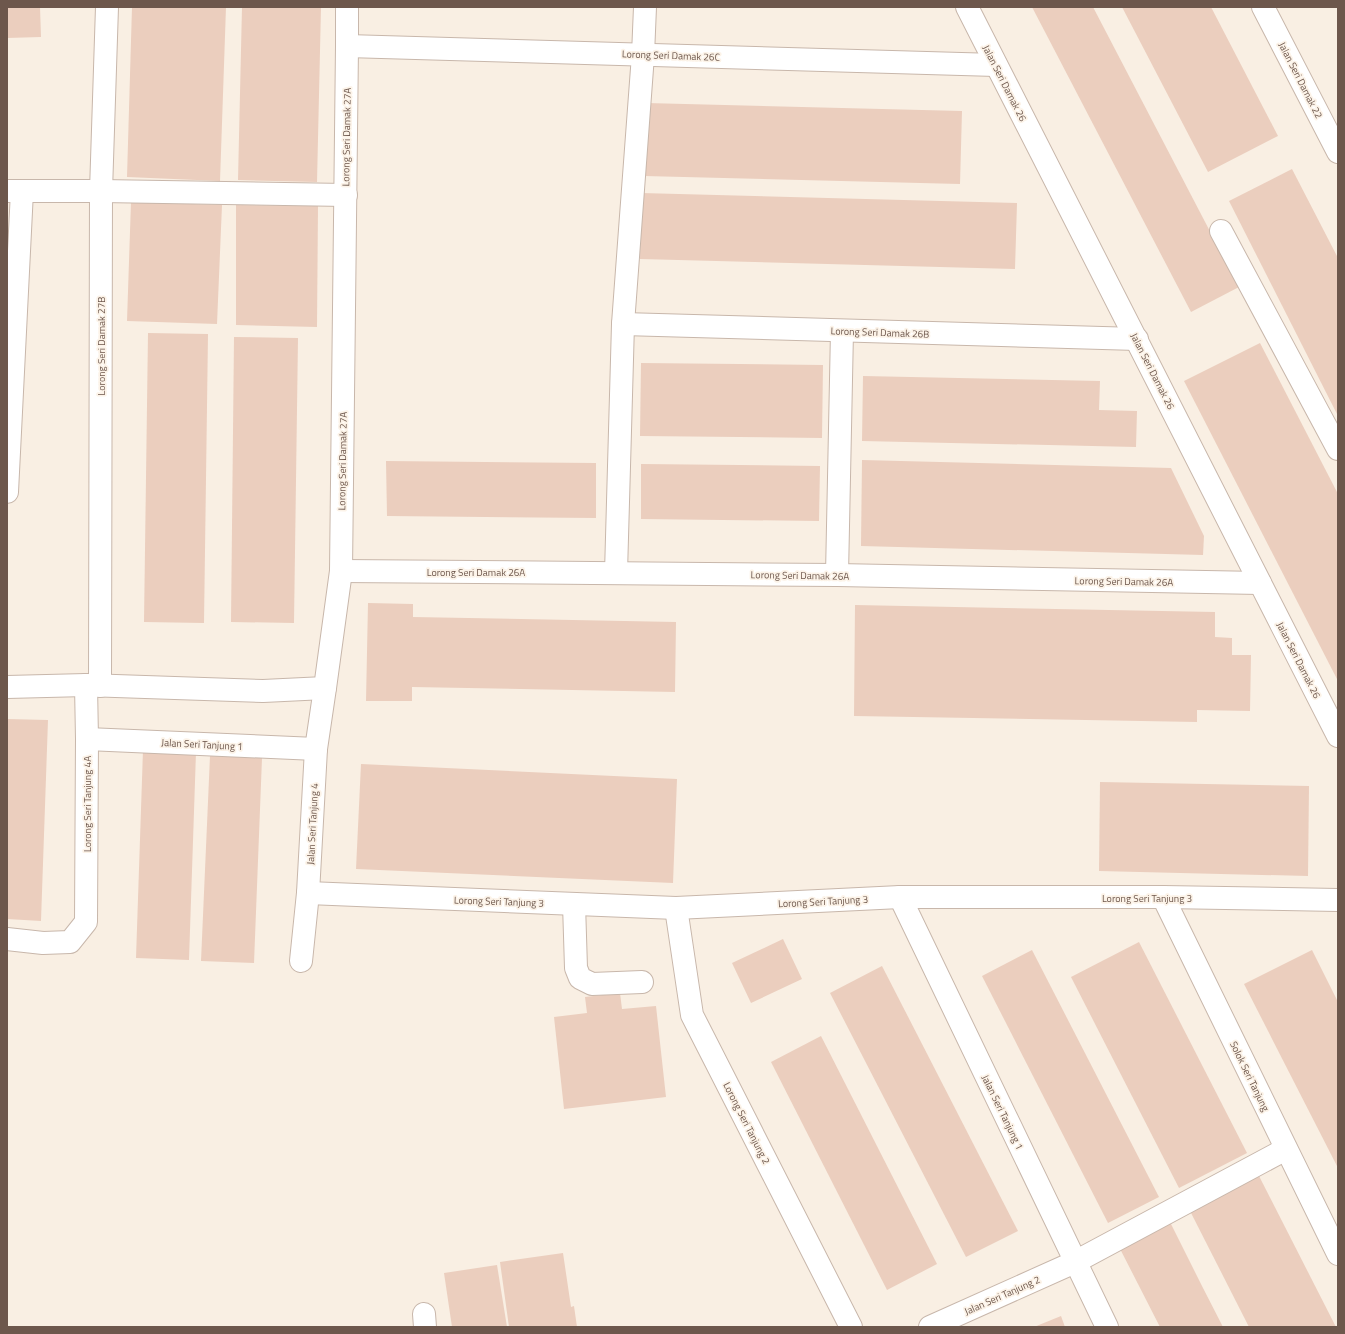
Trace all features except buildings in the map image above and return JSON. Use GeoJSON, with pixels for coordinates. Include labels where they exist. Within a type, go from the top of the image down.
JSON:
{"type":"FeatureCollection","features":[{"type":"Feature","properties":{"kind":"street","name":"Lorong Seri Damak 27B"},"geometry":{"type":"LineString","coordinates":[[93,686],[101,191],[107,7]]}},
{"type":"Feature","properties":{"kind":"street","name":"Lorong Seri Damak 27A"},"geometry":{"type":"LineString","coordinates":[[325,688],[341,571],[347,7]]}},
{"type":"Feature","properties":{"kind":"street"},"geometry":{"type":"LineString","coordinates":[[616,573],[623,324],[643,55],[645,7]]}},
{"type":"Feature","properties":{"kind":"street","name":"Jalan Seri Damak 26"},"geometry":{"type":"LineString","coordinates":[[967,7],[1338,736]]}},
{"type":"Feature","properties":{"kind":"street","name":"Jalan Seri Damak 22"},"geometry":{"type":"LineString","coordinates":[[1263,7],[1332,125],[1338,152]]}},
{"type":"Feature","properties":{"kind":"street","name":"Lorong Seri Damak 26C"},"geometry":{"type":"LineString","coordinates":[[347,46],[996,65]]}},
{"type":"Feature","properties":{"kind":"street"},"geometry":{"type":"LineString","coordinates":[[7,492],[14,191],[346,195]]}},
{"type":"Feature","properties":{"kind":"street"},"geometry":{"type":"LineString","coordinates":[[1221,231],[1338,449]]}},
{"type":"Feature","properties":{"kind":"street","name":"Lorong Seri Damak 26B"},"geometry":{"type":"LineString","coordinates":[[623,324],[1137,339]]}},
{"type":"Feature","properties":{"kind":"street"},"geometry":{"type":"LineString","coordinates":[[837,575],[842,331]]}},
{"type":"Feature","properties":{"kind":"street","name":"Lorong Seri Damak 26A"},"geometry":{"type":"LineString","coordinates":[[341,571],[837,575],[1260,583]]}},
{"type":"Feature","properties":{"kind":"street"},"geometry":{"type":"LineString","coordinates":[[7,687],[93,686],[263,691],[325,688]]}},
{"type":"Feature","properties":{"kind":"street","name":"Lorong Seri Tanjung 4A"},"geometry":{"type":"LineString","coordinates":[[7,939],[43,944],[70,942],[86,922],[87,738],[93,686]]}},
{"type":"Feature","properties":{"kind":"street","name":"Jalan Seri Tanjung 4"},"geometry":{"type":"LineString","coordinates":[[301,961],[308,894],[316,749],[325,688]]}},
{"type":"Feature","properties":{"kind":"street","name":"Jalan Seri Tanjung 1"},"geometry":{"type":"LineString","coordinates":[[87,738],[316,749]]}},
{"type":"Feature","properties":{"kind":"street","name":"Lorong Seri Tanjung 3"},"geometry":{"type":"LineString","coordinates":[[308,894],[676,908],[900,897],[1163,897],[1338,900]]}},
{"type":"Feature","properties":{"kind":"street","name":"Jalan Seri Tanjung 1"},"geometry":{"type":"LineString","coordinates":[[900,897],[1107,1327]]}},
{"type":"Feature","properties":{"kind":"street","name":"Solok Seri Tanjung"},"geometry":{"type":"LineString","coordinates":[[1163,897],[1338,1254]]}},
{"type":"Feature","properties":{"kind":"street"},"geometry":{"type":"LineString","coordinates":[[574,904],[576,968],[580,978],[592,984],[642,982]]}},
{"type":"Feature","properties":{"kind":"street","name":"Lorong Seri Tanjung 2"},"geometry":{"type":"LineString","coordinates":[[676,908],[692,1015],[851,1327]]}},
{"type":"Feature","properties":{"kind":"street","name":"Jalan Seri Tanjung 2"},"geometry":{"type":"LineString","coordinates":[[930,1327],[1075,1262],[1286,1149]]}}]}
